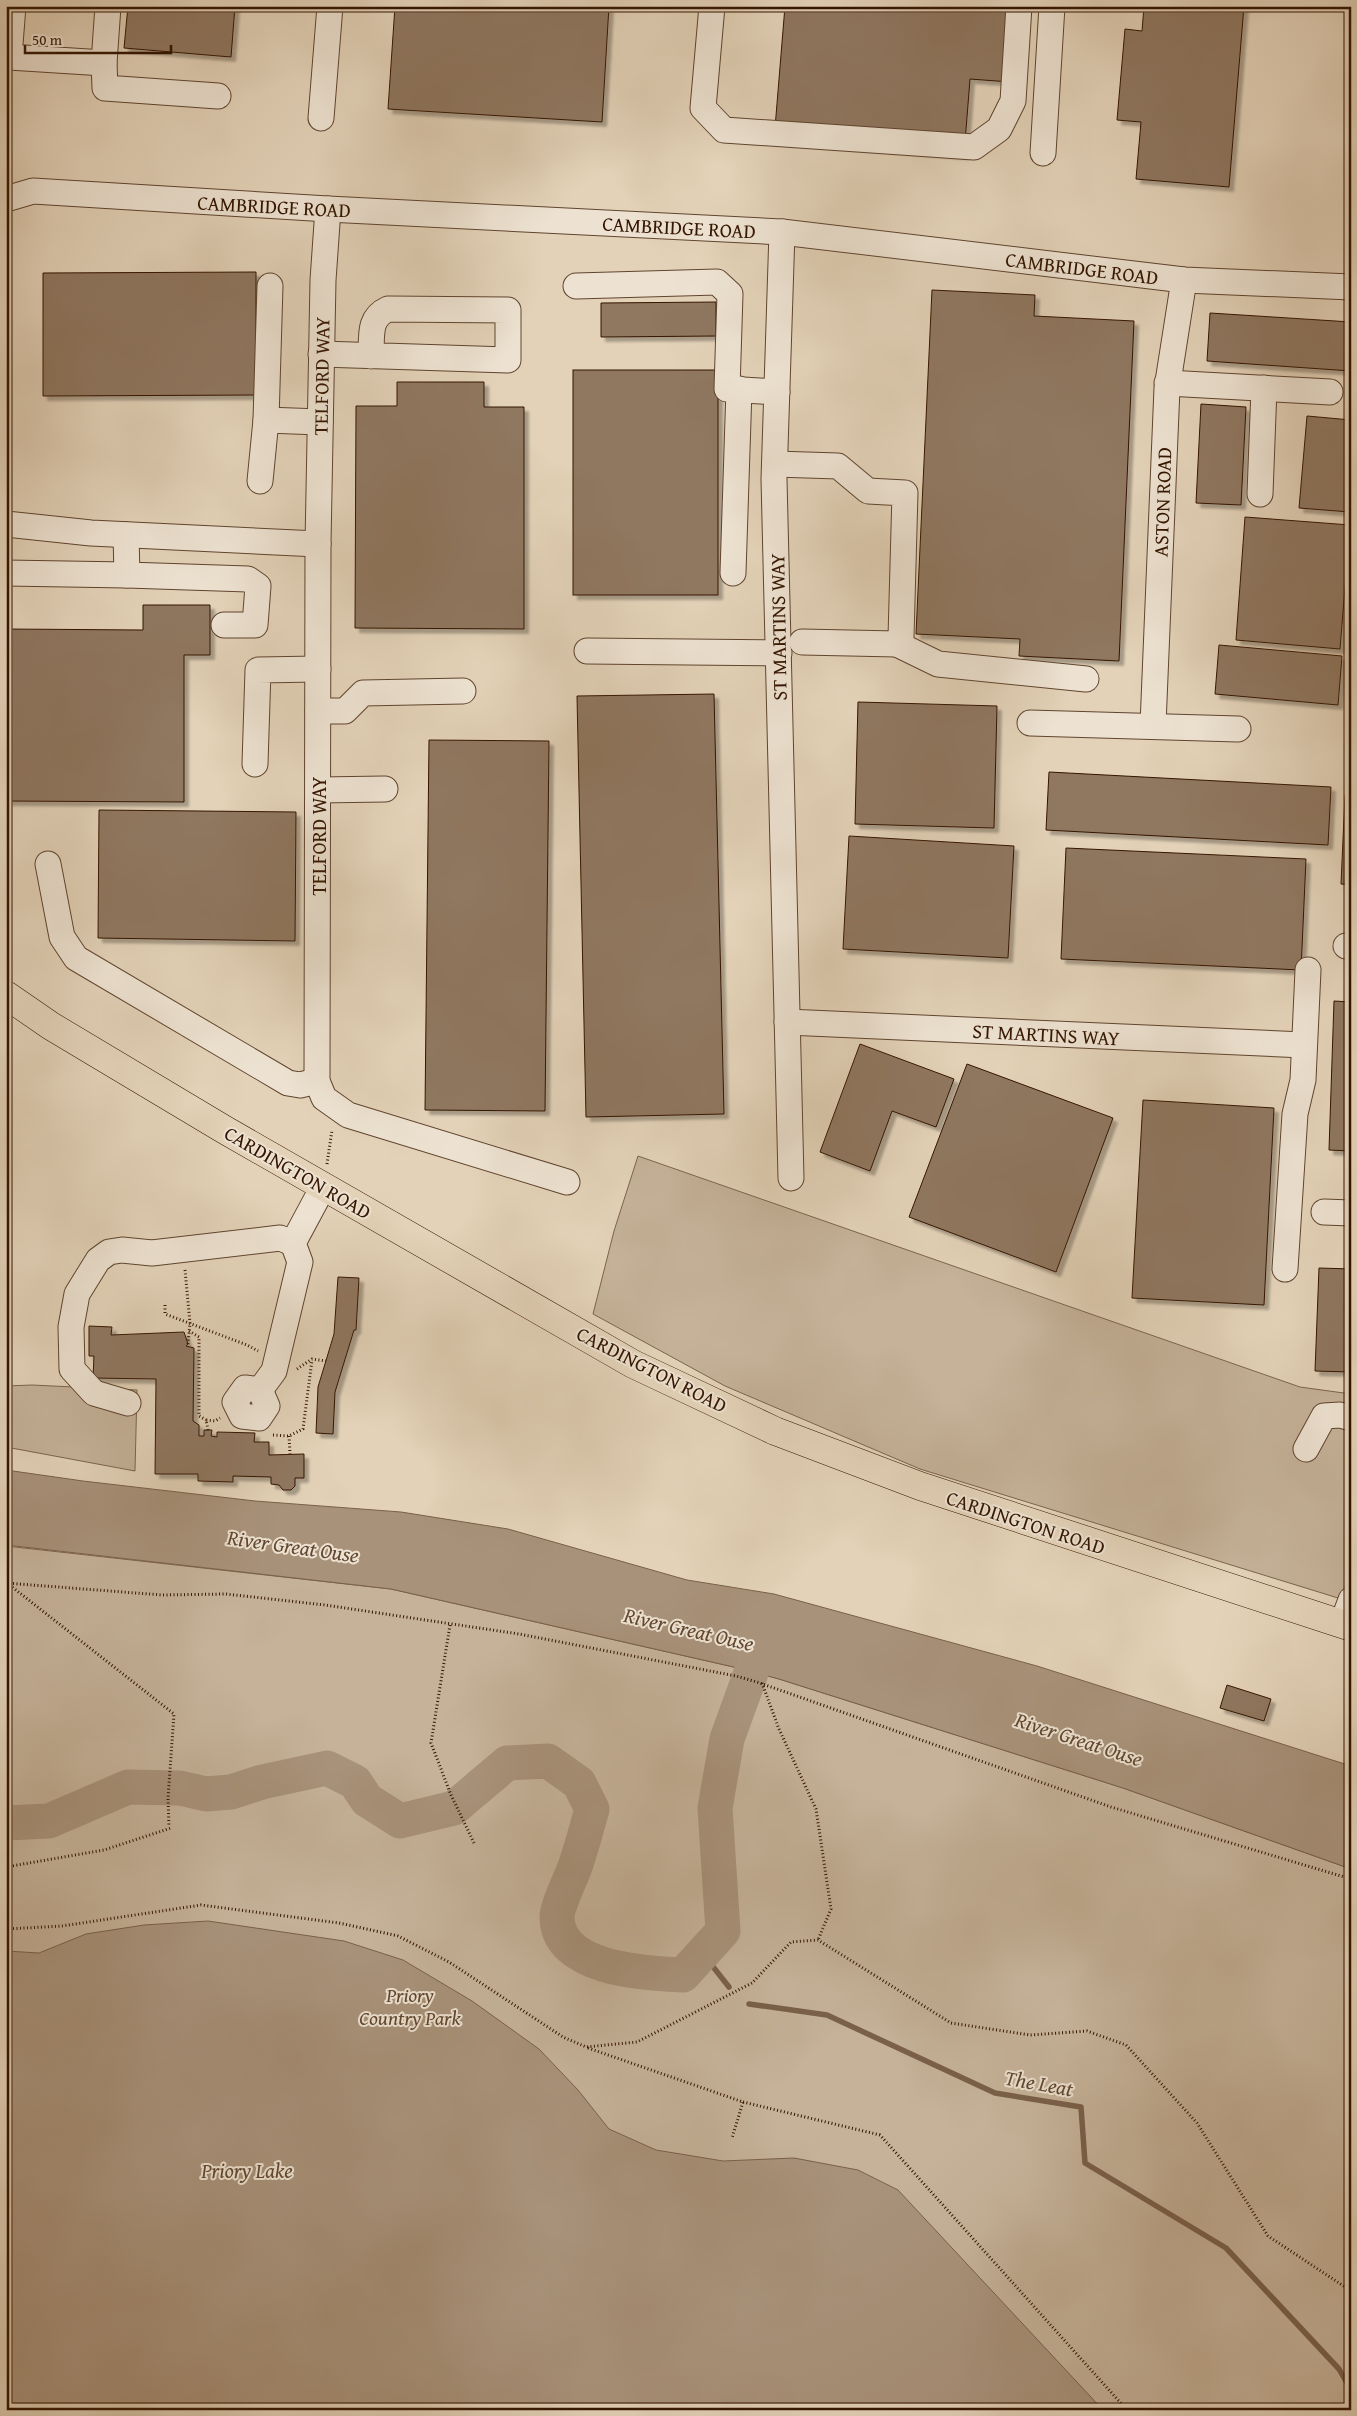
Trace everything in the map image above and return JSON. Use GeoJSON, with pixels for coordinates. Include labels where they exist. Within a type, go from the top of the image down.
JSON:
{"type":"FeatureCollection","features":[{"type":"Feature","properties":{"kind":"main road","name":"CARDINGTON ROAD"},"geometry":{"type":"LineString","coordinates":[[6,995],[68,1036],[323,1186],[633,1364],[775,1431],[920,1486],[1348,1617]]}},
{"type":"Feature","properties":{"kind":"street"},"geometry":{"type":"LineString","coordinates":[[13,6],[9,57],[104,63]]}},
{"type":"Feature","properties":{"kind":"street"},"geometry":{"type":"LineString","coordinates":[[108,6],[104,63],[105,88],[218,96]]}},
{"type":"Feature","properties":{"kind":"street"},"geometry":{"type":"LineString","coordinates":[[321,118],[330,6]]}},
{"type":"Feature","properties":{"kind":"street"},"geometry":{"type":"LineString","coordinates":[[712,6],[703,108],[724,130],[974,147],[999,129],[1013,101],[1018,6]]}},
{"type":"Feature","properties":{"kind":"street"},"geometry":{"type":"LineString","coordinates":[[1043,154],[1052,6]]}},
{"type":"Feature","properties":{"kind":"street"},"geometry":{"type":"LineString","coordinates":[[6,179],[33,190]]}},
{"type":"Feature","properties":{"kind":"street","name":"CAMBRIDGE ROAD"},"geometry":{"type":"LineString","coordinates":[[6,199],[33,190],[328,209],[782,232],[1184,280],[1351,287]]}},
{"type":"Feature","properties":{"kind":"street","name":"TELFORD WAY"},"geometry":{"type":"LineString","coordinates":[[328,209],[323,280],[318,544],[317,1081],[324,1098],[342,1111]]}},
{"type":"Feature","properties":{"kind":"street","name":"ST MARTINS WAY"},"geometry":{"type":"LineString","coordinates":[[782,232],[775,464],[791,1178]]}},
{"type":"Feature","properties":{"kind":"street","name":"ASTON ROAD"},"geometry":{"type":"LineString","coordinates":[[1153,725],[1168,383],[1184,280]]}},
{"type":"Feature","properties":{"kind":"street"},"geometry":{"type":"LineString","coordinates":[[576,286],[717,282],[730,294],[727,389],[778,392]]}},
{"type":"Feature","properties":{"kind":"street"},"geometry":{"type":"LineString","coordinates":[[260,481],[266,420],[270,286]]}},
{"type":"Feature","properties":{"kind":"street"},"geometry":{"type":"LineString","coordinates":[[321,354],[372,356],[508,360],[508,310],[388,309],[379,313],[373,320],[372,356]]}},
{"type":"Feature","properties":{"kind":"street"},"geometry":{"type":"LineString","coordinates":[[1168,383],[1330,392]]}},
{"type":"Feature","properties":{"kind":"street"},"geometry":{"type":"LineString","coordinates":[[1260,494],[1264,388]]}},
{"type":"Feature","properties":{"kind":"street"},"geometry":{"type":"LineString","coordinates":[[733,573],[739,389]]}},
{"type":"Feature","properties":{"kind":"street"},"geometry":{"type":"LineString","coordinates":[[266,420],[320,422]]}},
{"type":"Feature","properties":{"kind":"street"},"geometry":{"type":"LineString","coordinates":[[775,464],[838,466],[868,491],[905,493],[901,637],[897,644]]}},
{"type":"Feature","properties":{"kind":"street"},"geometry":{"type":"LineString","coordinates":[[6,524],[126,535],[318,544]]}},
{"type":"Feature","properties":{"kind":"street"},"geometry":{"type":"LineString","coordinates":[[126,535],[126,575]]}},
{"type":"Feature","properties":{"kind":"street"},"geometry":{"type":"LineString","coordinates":[[6,573],[248,579],[258,586],[254,625],[224,625]]}},
{"type":"Feature","properties":{"kind":"street"},"geometry":{"type":"LineString","coordinates":[[802,642],[897,644],[938,664],[1086,679]]}},
{"type":"Feature","properties":{"kind":"street"},"geometry":{"type":"LineString","coordinates":[[587,651],[778,653]]}},
{"type":"Feature","properties":{"kind":"street"},"geometry":{"type":"LineString","coordinates":[[255,764],[258,670],[318,670]]}},
{"type":"Feature","properties":{"kind":"street"},"geometry":{"type":"LineString","coordinates":[[318,711],[344,711],[362,693],[463,691]]}},
{"type":"Feature","properties":{"kind":"street"},"geometry":{"type":"LineString","coordinates":[[1030,723],[1153,725],[1238,729]]}},
{"type":"Feature","properties":{"kind":"street"},"geometry":{"type":"LineString","coordinates":[[318,790],[385,789]]}},
{"type":"Feature","properties":{"kind":"street"},"geometry":{"type":"LineString","coordinates":[[48,864],[62,937],[76,958],[288,1083],[300,1085],[317,1081]]}},
{"type":"Feature","properties":{"kind":"street"},"geometry":{"type":"LineString","coordinates":[[1285,1269],[1294,1127],[1303,1080],[1308,970]]}},
{"type":"Feature","properties":{"kind":"street","name":"ST MARTINS WAY"},"geometry":{"type":"LineString","coordinates":[[788,1022],[1304,1045]]}},
{"type":"Feature","properties":{"kind":"street"},"geometry":{"type":"LineString","coordinates":[[342,1111],[567,1182]]}},
{"type":"Feature","properties":{"kind":"street"},"geometry":{"type":"LineString","coordinates":[[264,1386],[274,1371],[300,1262],[293,1243],[323,1186]]}},
{"type":"Feature","properties":{"kind":"street"},"geometry":{"type":"LineString","coordinates":[[1324,1212],[1351,1213]]}},
{"type":"Feature","properties":{"kind":"street"},"geometry":{"type":"LineString","coordinates":[[128,1403],[94,1393],[72,1369],[71,1327],[77,1294],[98,1260],[109,1252],[122,1250],[152,1253],[280,1238],[293,1243]]}},
{"type":"Feature","properties":{"kind":"street"},"geometry":{"type":"LineString","coordinates":[[1306,1449],[1324,1416],[1340,1415],[1351,1418]]}},
{"type":"Feature","properties":{"kind":"path"},"geometry":{"type":"LineString","coordinates":[[323,1186],[342,1111]]}},
{"type":"Feature","properties":{"kind":"path"},"geometry":{"type":"LineString","coordinates":[[183,1248],[190,1323],[188,1344]]}},
{"type":"Feature","properties":{"kind":"path"},"geometry":{"type":"LineString","coordinates":[[165,1305],[165,1314],[247,1345],[258,1351],[265,1363],[263,1374],[264,1386]]}},
{"type":"Feature","properties":{"kind":"path"},"geometry":{"type":"LineString","coordinates":[[189,1331],[199,1337],[199,1416],[206,1420]]}},
{"type":"Feature","properties":{"kind":"path"},"geometry":{"type":"LineString","coordinates":[[272,1435],[289,1436],[303,1429],[312,1359]]}},
{"type":"Feature","properties":{"kind":"path"},"geometry":{"type":"LineString","coordinates":[[289,1436],[290,1454]]}},
{"type":"Feature","properties":{"kind":"path"},"geometry":{"type":"LineString","coordinates":[[6,1867],[104,1850],[170,1827],[168,1798],[174,1714],[6,1583],[162,1595],[226,1594],[325,1605],[518,1634],[736,1676],[760,1682],[1111,1806],[1351,1879]]}},
{"type":"Feature","properties":{"kind":"path"},"geometry":{"type":"LineString","coordinates":[[450,1624],[432,1743],[451,1795],[475,1845]]}},
{"type":"Feature","properties":{"kind":"path"},"geometry":{"type":"LineString","coordinates":[[760,1682],[779,1729],[816,1809],[831,1909],[818,1940]]}},
{"type":"Feature","properties":{"kind":"path"},"geometry":{"type":"LineString","coordinates":[[6,1929],[62,1926],[201,1905],[338,1923],[398,1936],[449,1962],[563,2037],[586,2047],[743,2102],[880,2135],[1127,2410]]}},
{"type":"Feature","properties":{"kind":"path"},"geometry":{"type":"LineString","coordinates":[[586,2047],[637,2042],[752,1983],[791,1942],[818,1940],[951,2023],[1030,2035],[1087,2032],[1126,2045],[1197,2122],[1268,2236],[1351,2291]]}},
{"type":"Feature","properties":{"kind":"path"},"geometry":{"type":"LineString","coordinates":[[732,2138],[743,2102]]}},
{"type":"Feature","properties":{"kind":"green space"},"geometry":{"type":"Polygon","coordinates":[[[638,1156],[1300,1387],[1351,1394],[1351,1602],[920,1469],[725,1386],[593,1314],[614,1231],[638,1156]]]}},
{"type":"Feature","properties":{"kind":"green space"},"geometry":{"type":"Polygon","coordinates":[[[32,1385],[137,1390],[135,1471],[6,1447],[6,1386],[32,1385]]]}},
{"type":"Feature","properties":{"kind":"green space","name":"Priory Country Park"},"geometry":{"type":"Polygon","coordinates":[[[6,1546],[391,1589],[738,1668],[779,1679],[1123,1788],[1351,1869],[1351,2410],[6,2410],[6,1546]]]}},
{"type":"Feature","properties":{"kind":"water","name":"River Great Ouse"},"geometry":{"type":"Polygon","coordinates":[[[6,1470],[255,1501],[401,1512],[508,1529],[687,1580],[774,1594],[1037,1666],[1351,1766],[1351,1869],[1123,1788],[779,1679],[738,1668],[391,1589],[6,1545],[6,1470]]]}},
{"type":"Feature","properties":{"kind":"water","name":"Priory Lake"},"geometry":{"type":"Polygon","coordinates":[[[208,1921],[344,1941],[403,1960],[472,2001],[539,2049],[578,2090],[609,2129],[656,2150],[723,2161],[794,2158],[858,2170],[898,2190],[1103,2410],[6,2410],[6,1951],[39,1953],[86,1934],[144,1925],[208,1921]]]}},
{"type":"Feature","properties":{"kind":"building"},"geometry":{"type":"Polygon","coordinates":[[[128,6],[235,6],[231,57],[124,48],[128,6]]]}},
{"type":"Feature","properties":{"kind":"building"},"geometry":{"type":"Polygon","coordinates":[[[395,6],[609,6],[602,122],[388,109],[395,6]]]}},
{"type":"Feature","properties":{"kind":"building"},"geometry":{"type":"Polygon","coordinates":[[[785,6],[1016,6],[1010,82],[970,79],[964,155],[774,140],[785,6]]]}},
{"type":"Feature","properties":{"kind":"building"},"geometry":{"type":"Polygon","coordinates":[[[1144,6],[1244,6],[1229,187],[1136,179],[1141,122],[1117,120],[1125,29],[1142,31],[1144,6]]]}},
{"type":"Feature","properties":{"kind":"building"},"geometry":{"type":"Polygon","coordinates":[[[256,272],[256,395],[43,396],[43,273],[256,272]]]}},
{"type":"Feature","properties":{"kind":"building"},"geometry":{"type":"Polygon","coordinates":[[[932,290],[1035,295],[1034,316],[1134,321],[1119,661],[1019,656],[1020,639],[916,634],[932,290]]]}},
{"type":"Feature","properties":{"kind":"building"},"geometry":{"type":"Polygon","coordinates":[[[716,302],[716,336],[601,337],[601,303],[716,302]]]}},
{"type":"Feature","properties":{"kind":"building"},"geometry":{"type":"Polygon","coordinates":[[[1210,313],[1351,322],[1351,371],[1207,361],[1210,313]]]}},
{"type":"Feature","properties":{"kind":"building"},"geometry":{"type":"Polygon","coordinates":[[[573,370],[718,370],[718,595],[573,595],[573,370]]]}},
{"type":"Feature","properties":{"kind":"building"},"geometry":{"type":"Polygon","coordinates":[[[397,382],[484,382],[484,407],[524,407],[524,629],[355,628],[356,406],[397,406],[397,382]]]}},
{"type":"Feature","properties":{"kind":"building"},"geometry":{"type":"Polygon","coordinates":[[[1201,404],[1246,407],[1241,505],[1196,503],[1201,404]]]}},
{"type":"Feature","properties":{"kind":"building"},"geometry":{"type":"Polygon","coordinates":[[[1307,416],[1351,420],[1350,512],[1299,508],[1307,416]]]}},
{"type":"Feature","properties":{"kind":"building"},"geometry":{"type":"Polygon","coordinates":[[[1245,517],[1350,525],[1340,649],[1236,640],[1245,517]]]}},
{"type":"Feature","properties":{"kind":"building"},"geometry":{"type":"Polygon","coordinates":[[[143,605],[210,605],[210,655],[184,655],[184,802],[6,801],[6,629],[143,630],[143,605]]]}},
{"type":"Feature","properties":{"kind":"building"},"geometry":{"type":"Polygon","coordinates":[[[1219,645],[1342,656],[1338,705],[1215,694],[1219,645]]]}},
{"type":"Feature","properties":{"kind":"building"},"geometry":{"type":"Polygon","coordinates":[[[714,694],[724,1114],[586,1117],[577,696],[714,694]]]}},
{"type":"Feature","properties":{"kind":"building"},"geometry":{"type":"Polygon","coordinates":[[[858,702],[997,706],[994,828],[855,824],[858,702]]]}},
{"type":"Feature","properties":{"kind":"building"},"geometry":{"type":"Polygon","coordinates":[[[429,740],[549,741],[545,1111],[425,1110],[429,740]]]}},
{"type":"Feature","properties":{"kind":"building"},"geometry":{"type":"Polygon","coordinates":[[[1049,772],[1331,787],[1328,845],[1046,830],[1049,772]]]}},
{"type":"Feature","properties":{"kind":"building"},"geometry":{"type":"Polygon","coordinates":[[[1345,795],[1351,795],[1351,885],[1341,884],[1345,795]]]}},
{"type":"Feature","properties":{"kind":"building"},"geometry":{"type":"Polygon","coordinates":[[[99,810],[296,812],[295,941],[98,938],[99,810]]]}},
{"type":"Feature","properties":{"kind":"building"},"geometry":{"type":"Polygon","coordinates":[[[849,836],[1014,846],[1008,958],[843,949],[849,836]]]}},
{"type":"Feature","properties":{"kind":"building"},"geometry":{"type":"Polygon","coordinates":[[[1066,848],[1306,859],[1301,970],[1061,959],[1066,848]]]}},
{"type":"Feature","properties":{"kind":"building"},"geometry":{"type":"Polygon","coordinates":[[[1334,1001],[1351,1002],[1351,1151],[1329,1150],[1334,1001]]]}},
{"type":"Feature","properties":{"kind":"building"},"geometry":{"type":"Polygon","coordinates":[[[860,1044],[954,1079],[936,1127],[892,1111],[870,1171],[820,1152],[860,1044]]]}},
{"type":"Feature","properties":{"kind":"building"},"geometry":{"type":"Polygon","coordinates":[[[967,1064],[1113,1118],[1056,1272],[909,1217],[967,1064]]]}},
{"type":"Feature","properties":{"kind":"building"},"geometry":{"type":"Polygon","coordinates":[[[1143,1100],[1274,1108],[1264,1305],[1132,1298],[1143,1100]]]}},
{"type":"Feature","properties":{"kind":"building"},"geometry":{"type":"Polygon","coordinates":[[[1319,1268],[1351,1269],[1351,1372],[1315,1371],[1319,1268]]]}},
{"type":"Feature","properties":{"kind":"building"},"geometry":{"type":"Polygon","coordinates":[[[338,1277],[359,1278],[356,1330],[354,1330],[335,1392],[333,1434],[316,1433],[318,1387],[334,1334],[338,1277]]]}},
{"type":"Feature","properties":{"kind":"building"},"geometry":{"type":"Polygon","coordinates":[[[89,1326],[112,1327],[111,1335],[184,1332],[188,1344],[186,1346],[194,1348],[193,1421],[199,1425],[199,1436],[204,1436],[204,1430],[212,1430],[211,1436],[217,1437],[217,1432],[255,1433],[254,1442],[269,1442],[269,1455],[304,1454],[304,1478],[295,1478],[295,1486],[291,1490],[283,1490],[279,1485],[271,1484],[271,1477],[233,1476],[233,1482],[198,1481],[198,1474],[155,1474],[156,1379],[93,1378],[94,1356],[89,1356],[89,1326]]]}},
{"type":"Feature","properties":{"kind":"building"},"geometry":{"type":"Polygon","coordinates":[[[1227,1685],[1271,1699],[1264,1721],[1220,1708],[1227,1685]]]}},
{"type":"Feature","properties":{"kind":"waterway","name":"River Great Ouse"},"geometry":{"type":"LineString","coordinates":[[6,1823],[49,1821],[128,1787],[180,1788],[206,1794],[231,1792],[262,1782],[327,1768],[355,1782],[367,1800],[400,1821],[454,1808],[507,1763],[548,1761],[579,1783],[592,1809],[576,1864],[558,1912],[557,1917],[561,1935],[571,1948],[587,1958],[606,1965],[648,1973],[683,1975],[723,1931],[715,1808],[727,1739],[761,1645]]}},
{"type":"Feature","properties":{"kind":"waterway"},"geometry":{"type":"LineString","coordinates":[[703,1954],[729,1987]]}},
{"type":"Feature","properties":{"kind":"waterway","name":"The Leat"},"geometry":{"type":"LineString","coordinates":[[749,2004],[827,2015],[995,2093],[1081,2107],[1085,2163],[1226,2248],[1339,2369],[1351,2390]]}}]}
